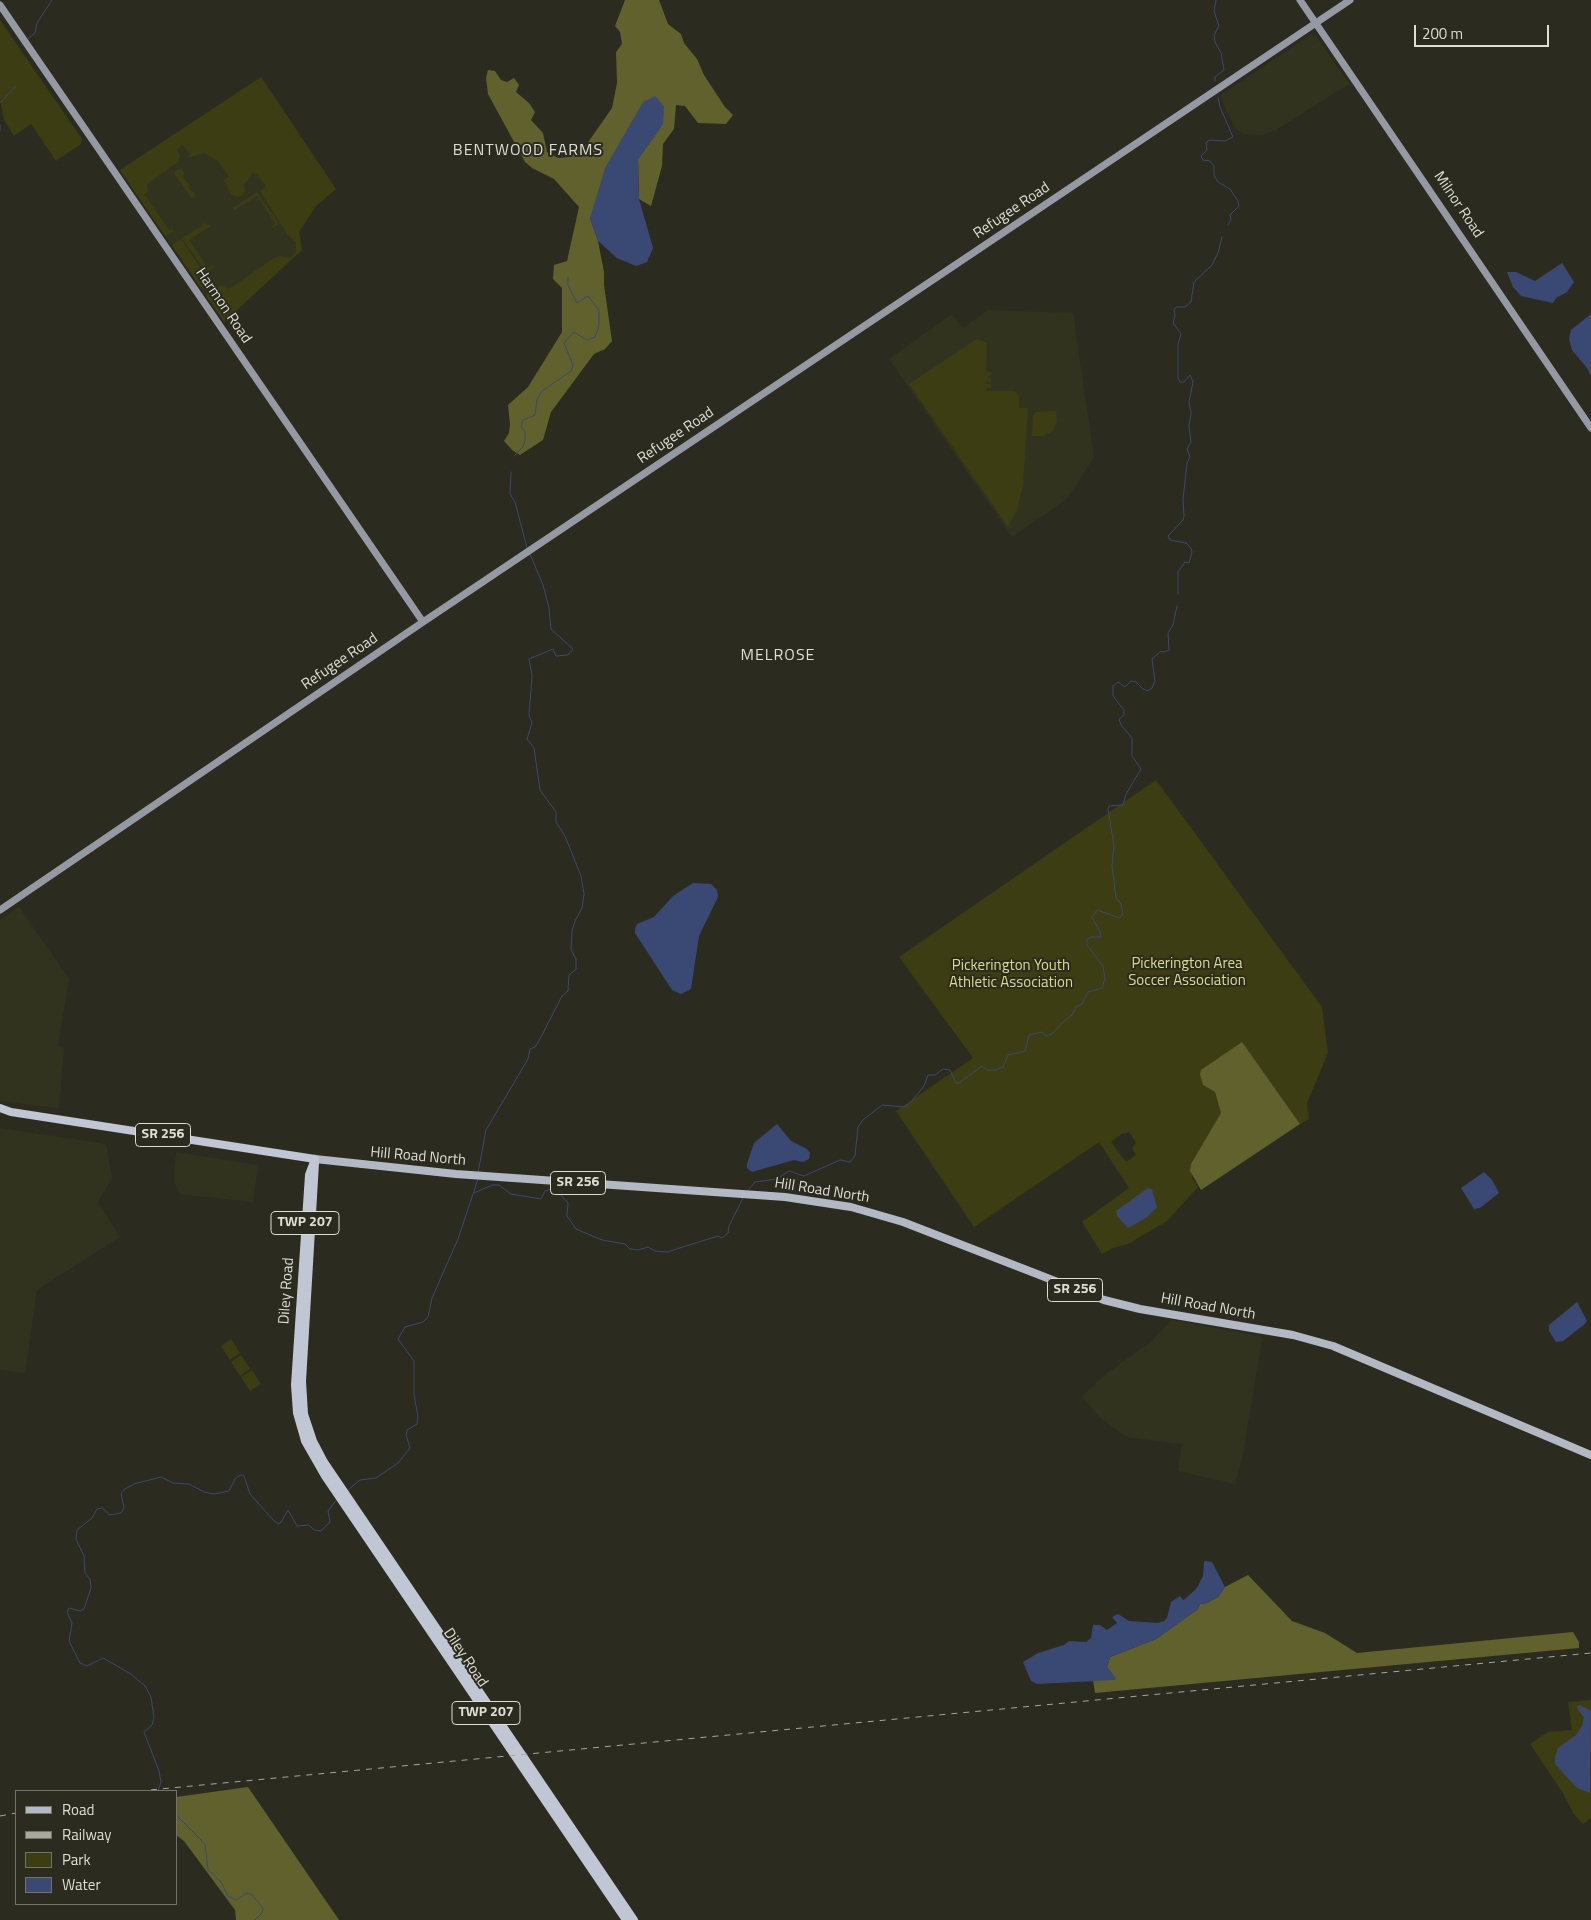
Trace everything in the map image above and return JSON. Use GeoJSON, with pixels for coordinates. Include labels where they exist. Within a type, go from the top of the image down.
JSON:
{"type":"FeatureCollection","features":[{"type":"Feature","properties":{"kind":"highway"},"geometry":{"type":"LineString","coordinates":[[0,1108],[11,1112]]}},
{"type":"Feature","properties":{"kind":"highway"},"geometry":{"type":"LineString","coordinates":[[0,1114],[11,1112]]}},
{"type":"Feature","properties":{"kind":"highway","name":"Hill Road North"},"geometry":{"type":"LineString","coordinates":[[11,1112],[315,1158]]}},
{"type":"Feature","properties":{"kind":"highway","name":"Diley Road"},"geometry":{"type":"LineString","coordinates":[[315,1158],[302,1371],[302,1401],[305,1420],[314,1444],[336,1486],[634,1920]]}},
{"type":"Feature","properties":{"kind":"highway","name":"Diley Road"},"geometry":{"type":"LineString","coordinates":[[349,1505],[626,1920]]}},
{"type":"Feature","properties":{"kind":"main road","name":"Milnor Road"},"geometry":{"type":"LineString","coordinates":[[1300,0],[1591,428]]}},
{"type":"Feature","properties":{"kind":"main road","name":"Refugee Road"},"geometry":{"type":"LineString","coordinates":[[0,910],[423,622],[1350,0]]}},
{"type":"Feature","properties":{"kind":"main road","name":"Harmon Road"},"geometry":{"type":"LineString","coordinates":[[0,5],[423,622]]}},
{"type":"Feature","properties":{"kind":"main road","name":"Refugee Road"},"geometry":{"type":"LineString","coordinates":[[0,905],[18,897]]}},
{"type":"Feature","properties":{"kind":"main road","name":"Hill Road North"},"geometry":{"type":"LineString","coordinates":[[315,1158],[375,1167],[465,1175],[754,1195],[832,1203],[884,1215],[1110,1302],[1315,1340],[1591,1455]]}},
{"type":"Feature","properties":{"kind":"shaded area"},"geometry":{"type":"Polygon","coordinates":[[[625,0],[659,0],[668,24],[681,34],[684,43],[697,59],[704,75],[725,107],[733,115],[726,124],[698,123],[685,106],[676,105],[674,129],[663,144],[662,166],[651,206],[639,199],[638,159],[663,124],[590,218],[598,241],[604,272],[612,341],[605,349],[594,354],[551,412],[543,440],[520,455],[512,450],[504,441],[509,433],[510,424],[508,405],[528,387],[562,332],[562,288],[553,279],[554,265],[567,261],[579,207],[554,179],[532,168],[525,162],[488,94],[486,78],[488,70],[495,71],[501,80],[507,82],[514,78],[519,85],[516,92],[529,103],[535,112],[531,120],[543,133],[547,152],[558,158],[569,157],[584,148],[612,108],[617,83],[616,52],[622,44],[620,32],[615,26],[625,0]]]}},
{"type":"Feature","properties":{"kind":"shaded area"},"geometry":{"type":"Polygon","coordinates":[[[1312,34],[1316,36],[1349,84],[1276,130],[1261,135],[1243,134],[1235,128],[1227,113],[1221,95],[1312,34]]]}},
{"type":"Feature","properties":{"kind":"shaded area"},"geometry":{"type":"Polygon","coordinates":[[[261,77],[336,189],[316,206],[299,232],[302,250],[224,322],[120,170],[261,77]]]}},
{"type":"Feature","properties":{"kind":"shaded area"},"geometry":{"type":"Polygon","coordinates":[[[988,310],[1073,313],[1094,457],[1067,499],[1012,537],[889,359],[952,314],[963,328],[988,310]]]}},
{"type":"Feature","properties":{"kind":"shaded area"},"geometry":{"type":"Polygon","coordinates":[[[19,907],[69,979],[58,1046],[64,1048],[59,1108],[0,1101],[0,920],[19,907]]]}},
{"type":"Feature","properties":{"kind":"shaded area"},"geometry":{"type":"Polygon","coordinates":[[[1242,1042],[1300,1124],[1201,1190],[1190,1171],[1191,1164],[1221,1113],[1215,1092],[1203,1085],[1200,1074],[1201,1070],[1242,1042]]]}},
{"type":"Feature","properties":{"kind":"shaded area"},"geometry":{"type":"Polygon","coordinates":[[[0,1128],[106,1144],[112,1178],[98,1202],[120,1237],[37,1290],[25,1373],[0,1370],[0,1128]]]}},
{"type":"Feature","properties":{"kind":"shaded area"},"geometry":{"type":"Polygon","coordinates":[[[176,1152],[258,1165],[253,1202],[180,1194],[174,1182],[176,1152]]]}},
{"type":"Feature","properties":{"kind":"shaded area"},"geometry":{"type":"Polygon","coordinates":[[[1171,1320],[1260,1336],[1262,1339],[1242,1459],[1235,1484],[1178,1471],[1182,1444],[1126,1437],[1098,1416],[1082,1396],[1107,1373],[1151,1342],[1171,1320]]]}},
{"type":"Feature","properties":{"kind":"shaded area"},"geometry":{"type":"Polygon","coordinates":[[[1248,1575],[1292,1621],[1325,1633],[1357,1653],[1573,1632],[1579,1642],[1579,1648],[1095,1693],[1093,1680],[1115,1680],[1107,1667],[1110,1657],[1156,1639],[1198,1609],[1200,1604],[1207,1603],[1218,1597],[1225,1587],[1248,1575]]]}},
{"type":"Feature","properties":{"kind":"shaded area"},"geometry":{"type":"Polygon","coordinates":[[[248,1787],[339,1920],[236,1920],[235,1910],[184,1841],[178,1836],[178,1797],[248,1787]]]}},
{"type":"Feature","properties":{"kind":"green space"},"geometry":{"type":"Polygon","coordinates":[[[0,20],[82,139],[81,144],[56,161],[31,124],[14,136],[4,120],[0,100],[0,20]]]}},
{"type":"Feature","properties":{"kind":"green space"},"geometry":{"type":"Polygon","coordinates":[[[261,77],[336,189],[316,206],[299,232],[302,250],[224,322],[207,297],[209,293],[222,285],[229,289],[274,258],[279,256],[290,258],[296,252],[296,242],[287,234],[260,191],[266,186],[254,172],[243,185],[246,191],[239,197],[231,195],[224,180],[229,177],[218,161],[204,153],[188,158],[190,154],[183,145],[177,149],[180,156],[178,162],[147,184],[148,191],[144,194],[169,230],[173,229],[173,232],[165,236],[120,170],[261,77]]]}},
{"type":"Feature","properties":{"kind":"green space"},"geometry":{"type":"Polygon","coordinates":[[[182,169],[185,174],[182,176],[196,196],[192,199],[174,173],[182,169]]]}},
{"type":"Feature","properties":{"kind":"green space"},"geometry":{"type":"Polygon","coordinates":[[[257,192],[279,224],[272,228],[275,223],[257,196],[233,211],[233,208],[257,192]]]}},
{"type":"Feature","properties":{"kind":"green space"},"geometry":{"type":"Polygon","coordinates":[[[203,223],[211,226],[189,240],[208,268],[213,265],[215,267],[206,272],[182,238],[202,226],[203,223]]]}},
{"type":"Feature","properties":{"kind":"green space"},"geometry":{"type":"Polygon","coordinates":[[[181,239],[208,279],[205,287],[200,287],[172,245],[181,239]]]}},
{"type":"Feature","properties":{"kind":"green space"},"geometry":{"type":"Polygon","coordinates":[[[977,339],[987,343],[986,371],[991,372],[991,375],[986,377],[991,378],[991,382],[986,382],[986,384],[991,384],[991,388],[986,388],[986,391],[1014,391],[1019,395],[1019,408],[1028,408],[1023,485],[1017,511],[1008,527],[909,384],[977,339]]]}},
{"type":"Feature","properties":{"kind":"green space"},"geometry":{"type":"Polygon","coordinates":[[[1056,411],[1057,421],[1053,431],[1044,436],[1032,436],[1033,415],[1036,412],[1056,411]]]}},
{"type":"Feature","properties":{"kind":"green space"},"geometry":{"type":"Polygon","coordinates":[[[1156,780],[1322,1007],[1328,1053],[1307,1103],[1309,1119],[1300,1124],[1242,1043],[1202,1080],[1203,1085],[1215,1092],[1221,1113],[1195,1157],[1192,1178],[1198,1187],[1167,1221],[1128,1244],[1113,1248],[1102,1254],[1082,1222],[1129,1188],[1099,1142],[974,1227],[896,1111],[973,1058],[899,957],[1156,780]],[[1129,1132],[1111,1142],[1126,1162],[1136,1155],[1132,1148],[1136,1143],[1129,1132]]]}},
{"type":"Feature","properties":{"kind":"green space"},"geometry":{"type":"Polygon","coordinates":[[[231,1339],[240,1353],[230,1360],[221,1346],[231,1339]]]}},
{"type":"Feature","properties":{"kind":"green space"},"geometry":{"type":"Polygon","coordinates":[[[241,1355],[250,1369],[240,1376],[231,1362],[241,1355]]]}},
{"type":"Feature","properties":{"kind":"green space"},"geometry":{"type":"Polygon","coordinates":[[[252,1370],[261,1384],[250,1391],[241,1377],[252,1370]]]}},
{"type":"Feature","properties":{"kind":"green space"},"geometry":{"type":"Polygon","coordinates":[[[1591,1700],[1591,1818],[1583,1824],[1573,1813],[1563,1793],[1530,1744],[1548,1732],[1572,1730],[1568,1702],[1591,1700]]]}},
{"type":"Feature","properties":{"kind":"water"},"geometry":{"type":"Polygon","coordinates":[[[655,96],[664,106],[663,124],[638,159],[639,199],[653,248],[647,262],[636,266],[617,258],[598,241],[590,218],[605,168],[643,102],[655,96]]]}},
{"type":"Feature","properties":{"kind":"water"},"geometry":{"type":"Polygon","coordinates":[[[1562,263],[1574,282],[1567,292],[1556,298],[1553,303],[1521,296],[1513,287],[1507,272],[1516,272],[1535,281],[1562,263]]]}},
{"type":"Feature","properties":{"kind":"water"},"geometry":{"type":"Polygon","coordinates":[[[1591,314],[1591,376],[1572,350],[1569,339],[1571,330],[1591,314]]]}},
{"type":"Feature","properties":{"kind":"water"},"geometry":{"type":"Polygon","coordinates":[[[693,883],[711,884],[717,890],[718,897],[699,936],[691,989],[681,994],[672,990],[635,933],[635,929],[637,924],[654,917],[673,896],[693,883]]]}},
{"type":"Feature","properties":{"kind":"water"},"geometry":{"type":"Polygon","coordinates":[[[777,1124],[791,1141],[807,1149],[810,1153],[809,1159],[803,1162],[794,1160],[752,1172],[747,1168],[747,1164],[754,1143],[777,1124]]]}},
{"type":"Feature","properties":{"kind":"water"},"geometry":{"type":"Polygon","coordinates":[[[1484,1172],[1492,1180],[1499,1193],[1480,1208],[1474,1209],[1461,1188],[1484,1172]]]}},
{"type":"Feature","properties":{"kind":"water"},"geometry":{"type":"Polygon","coordinates":[[[1148,1188],[1152,1190],[1157,1207],[1146,1218],[1128,1228],[1117,1216],[1116,1211],[1148,1188]]]}},
{"type":"Feature","properties":{"kind":"water"},"geometry":{"type":"Polygon","coordinates":[[[1577,1302],[1587,1321],[1563,1341],[1556,1342],[1549,1331],[1549,1325],[1577,1302]]]}},
{"type":"Feature","properties":{"kind":"water"},"geometry":{"type":"Polygon","coordinates":[[[1204,1562],[1212,1562],[1225,1587],[1218,1597],[1207,1603],[1200,1604],[1198,1609],[1156,1639],[1110,1657],[1107,1667],[1116,1678],[1115,1680],[1037,1684],[1031,1681],[1023,1662],[1038,1653],[1064,1645],[1069,1641],[1086,1642],[1091,1638],[1093,1625],[1100,1625],[1107,1630],[1117,1623],[1112,1617],[1118,1614],[1129,1621],[1158,1623],[1164,1621],[1167,1618],[1171,1602],[1180,1596],[1183,1600],[1185,1599],[1197,1588],[1203,1576],[1204,1562]]]}},
{"type":"Feature","properties":{"kind":"water"},"geometry":{"type":"Polygon","coordinates":[[[1580,1705],[1591,1711],[1590,1793],[1577,1788],[1555,1764],[1558,1748],[1576,1735],[1582,1726],[1584,1717],[1577,1706],[1580,1705]]]}},
{"type":"Feature","properties":{"kind":"waterway"},"geometry":{"type":"LineString","coordinates":[[28,39],[35,33],[37,23],[52,0]]}},
{"type":"Feature","properties":{"kind":"waterway"},"geometry":{"type":"LineString","coordinates":[[1215,81],[1215,77],[1224,70],[1221,53],[1215,42],[1214,35],[1219,26],[1214,11],[1216,0]]}},
{"type":"Feature","properties":{"kind":"waterway"},"geometry":{"type":"LineString","coordinates":[[0,103],[16,86]]}},
{"type":"Feature","properties":{"kind":"waterway"},"geometry":{"type":"LineString","coordinates":[[1218,97],[1220,107],[1233,137],[1225,141],[1209,140],[1206,143],[1207,150],[1201,156],[1203,160],[1210,161],[1214,166],[1214,175],[1218,182],[1230,189],[1238,201],[1239,206],[1230,215],[1231,220],[1228,225]]}},
{"type":"Feature","properties":{"kind":"waterway"},"geometry":{"type":"LineString","coordinates":[[0,125],[0,131]]}},
{"type":"Feature","properties":{"kind":"waterway"},"geometry":{"type":"LineString","coordinates":[[1178,594],[1178,572],[1185,562],[1189,563],[1192,552],[1186,543],[1170,540],[1168,536],[1183,520],[1184,516],[1183,500],[1187,463],[1190,457],[1187,449],[1191,442],[1189,402],[1193,382],[1190,375],[1184,382],[1180,382],[1178,378],[1178,344],[1181,334],[1173,323],[1174,310],[1176,307],[1185,307],[1191,302],[1194,282],[1212,265],[1218,253],[1222,237]]}},
{"type":"Feature","properties":{"kind":"waterway"},"geometry":{"type":"LineString","coordinates":[[514,456],[523,447],[525,440],[525,432],[521,426],[523,420],[535,415],[537,400],[542,391],[571,371],[573,365],[564,343],[574,332],[587,340],[595,337],[599,326],[599,310],[588,296],[577,303],[568,285],[568,278]]}},
{"type":"Feature","properties":{"kind":"waterway"},"geometry":{"type":"LineString","coordinates":[[511,472],[510,494],[515,502],[527,548]]}},
{"type":"Feature","properties":{"kind":"waterway"},"geometry":{"type":"LineString","coordinates":[[478,1173],[486,1130],[528,1059],[530,1049],[535,1047],[539,1041],[562,996],[568,991],[569,975],[576,969],[576,959],[571,950],[572,931],[582,908],[584,894],[581,876],[565,836],[556,822],[556,812],[540,790],[534,748],[527,739],[532,723],[529,715],[532,676],[529,659],[553,649],[556,656],[568,655],[573,649],[551,629],[549,608],[543,585],[530,554]]}},
{"type":"Feature","properties":{"kind":"waterway"},"geometry":{"type":"LineString","coordinates":[[748,1190],[755,1182],[777,1179],[789,1171],[804,1176],[840,1160],[850,1162],[855,1156],[858,1127],[863,1120],[882,1105],[904,1107],[911,1102],[924,1086],[928,1075],[935,1075],[943,1069],[950,1070],[956,1083],[959,1083],[982,1066],[987,1070],[996,1070],[1003,1067],[1008,1055],[1025,1051],[1029,1035],[1042,1032],[1046,1036],[1052,1034],[1072,1015],[1076,1007],[1082,1004],[1088,992],[1102,988],[1105,979],[1103,966],[1087,945],[1087,940],[1091,937],[1100,937],[1101,934],[1092,917],[1097,910],[1120,918],[1123,913],[1121,904],[1116,898],[1112,866],[1114,845],[1108,809],[1109,806],[1123,805],[1126,794],[1141,769],[1132,756],[1132,738],[1121,725],[1119,719],[1124,715],[1124,710],[1113,696],[1113,686],[1118,682],[1125,687],[1131,681],[1136,682],[1148,691],[1152,688],[1155,681],[1152,659],[1161,651],[1169,650],[1168,633],[1173,625],[1177,606]]}},
{"type":"Feature","properties":{"kind":"waterway"},"geometry":{"type":"LineString","coordinates":[[348,1490],[360,1480],[376,1478],[398,1463],[410,1448],[406,1435],[407,1430],[417,1424],[418,1417],[414,1394],[414,1361],[398,1339],[405,1327],[423,1322],[428,1317],[432,1298],[458,1239],[478,1179]]}},
{"type":"Feature","properties":{"kind":"waterway"},"geometry":{"type":"LineString","coordinates":[[474,1193],[492,1185],[499,1185],[511,1194],[541,1199],[545,1191],[551,1189],[560,1194],[568,1203],[567,1216],[576,1229],[602,1240],[625,1244],[630,1249],[638,1250],[648,1247],[655,1251],[667,1252],[718,1236],[722,1238],[728,1233],[729,1226],[743,1198]]}},
{"type":"Feature","properties":{"kind":"waterway"},"geometry":{"type":"LineString","coordinates":[[158,1790],[161,1782],[159,1771],[144,1732],[152,1725],[154,1718],[151,1697],[145,1686],[131,1674],[103,1658],[87,1666],[80,1663],[69,1641],[72,1623],[67,1612],[69,1608],[80,1611],[84,1609],[91,1588],[90,1579],[85,1573],[84,1556],[76,1539],[77,1530],[92,1518],[97,1509],[102,1508],[110,1515],[121,1513],[124,1508],[121,1494],[125,1489],[134,1484],[161,1477],[173,1483],[189,1484],[204,1492],[214,1494],[229,1491],[235,1479],[240,1475],[244,1476],[250,1494],[274,1521],[279,1524],[288,1510],[297,1526],[309,1525],[314,1530],[321,1531],[330,1522],[328,1511],[337,1499]]}},
{"type":"Feature","properties":{"kind":"waterway"},"geometry":{"type":"LineString","coordinates":[[178,1817],[205,1844],[208,1870],[221,1882],[228,1896],[236,1900],[247,1893],[251,1894],[260,1904],[263,1909],[262,1913],[255,1920]]}},
{"type":"Feature","properties":{"kind":"railway"},"geometry":{"type":"LineString","coordinates":[[150,1790],[1591,1653]]}},
{"type":"Feature","properties":{"kind":"railway"},"geometry":{"type":"LineString","coordinates":[[0,1816],[15,1813]]}},
{"type":"Feature","properties":{"kind":"district","name":"BENTWOOD FARMS"},"geometry":{"type":"Point","coordinates":[528,151]}},
{"type":"Feature","properties":{"kind":"district","name":"MELROSE"},"geometry":{"type":"Point","coordinates":[778,656]}},
{"type":"Feature","properties":{"kind":"park label","name":"Pickerington Area Soccer Association"},"geometry":{"type":"Point","coordinates":[1187,972]}},
{"type":"Feature","properties":{"kind":"park label","name":"Pickerington Youth Athletic Association"},"geometry":{"type":"Point","coordinates":[1011,974]}}]}
